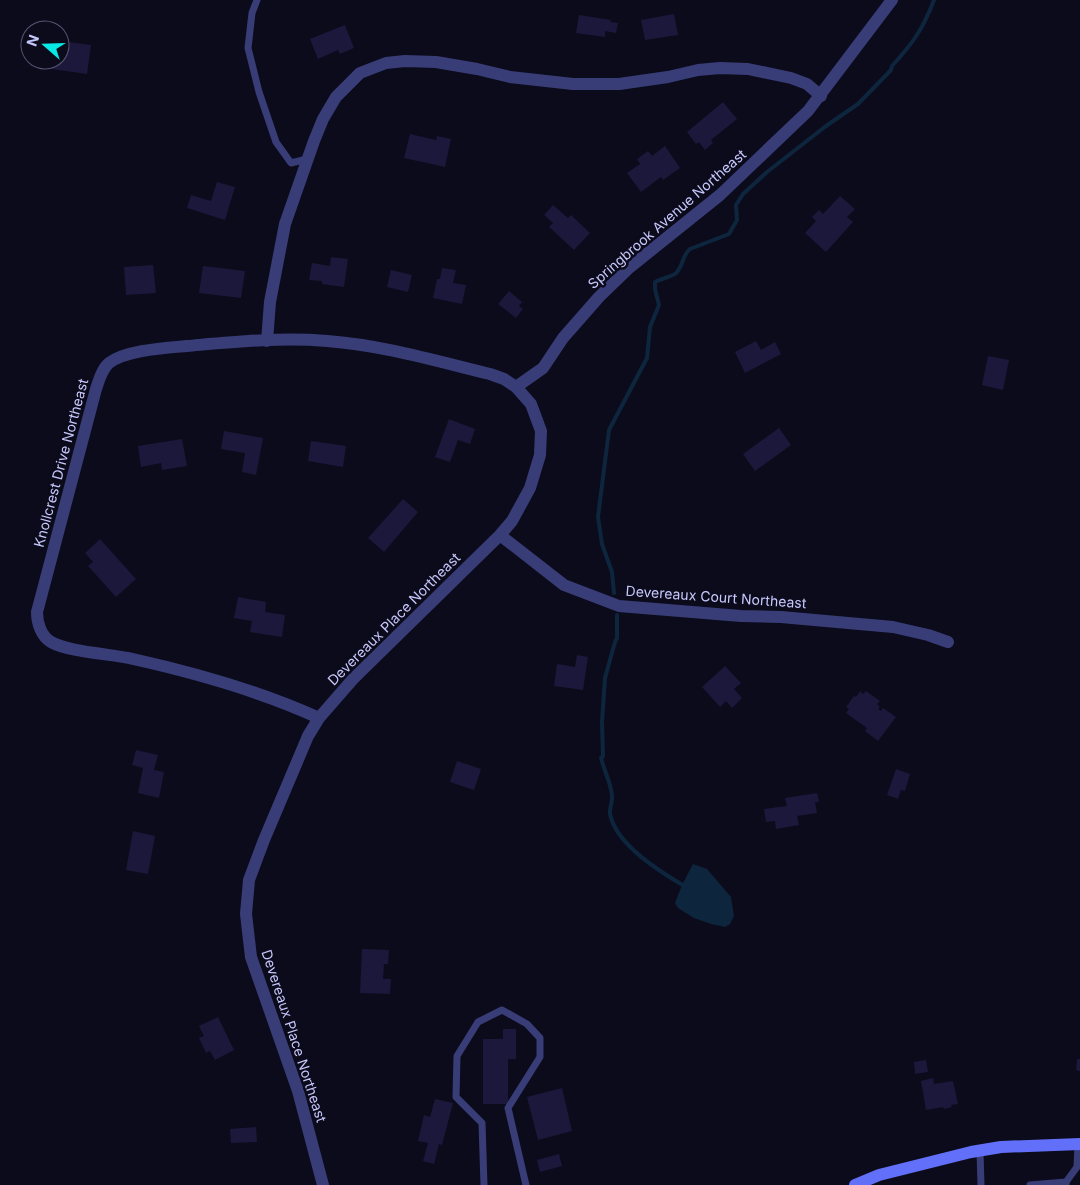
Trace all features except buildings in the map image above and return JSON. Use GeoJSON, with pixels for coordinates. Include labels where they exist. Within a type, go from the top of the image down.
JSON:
{"type":"FeatureCollection","features":[{"type":"Feature","properties":{"kind":"street","name":"Springbrook Avenue Northeast"},"geometry":{"type":"LineString","coordinates":[[516,387],[543,368],[563,338],[599,297],[629,268],[720,195],[808,111],[892,0]]}},
{"type":"Feature","properties":{"kind":"street"},"geometry":{"type":"LineString","coordinates":[[267,341],[270,302],[280,243],[307,159],[322,119],[336,97],[360,73],[386,63],[405,61],[436,62],[510,77],[573,84],[619,84],[668,77],[698,70],[720,68],[748,69],[790,78],[807,84],[821,96]]}},
{"type":"Feature","properties":{"kind":"street","name":"Devereaux Place Northeast"},"geometry":{"type":"LineString","coordinates":[[267,341],[328,341],[393,351],[490,374],[504,379],[516,387],[531,404],[540,431],[540,455],[530,488],[522,505],[500,535],[352,678],[319,718],[308,736],[249,880],[246,914],[251,957],[298,1091],[324,1185]]}},
{"type":"Feature","properties":{"kind":"street","name":"Knollcrest Drive Northeast"},"geometry":{"type":"LineString","coordinates":[[267,341],[154,349],[120,357],[109,363],[103,370],[75,464],[37,612],[37,622],[50,641],[62,646],[133,659],[246,689],[319,718]]}},
{"type":"Feature","properties":{"kind":"street","name":"Devereaux Court Northeast"},"geometry":{"type":"LineString","coordinates":[[500,535],[564,584],[619,606],[893,627],[948,642]]}},
{"type":"Feature","properties":{"kind":"street"},"geometry":{"type":"LineString","coordinates":[[855,1185],[879,1175],[1001,1147],[1079,1144]]}},
{"type":"Feature","properties":{"kind":"lane"},"geometry":{"type":"LineString","coordinates":[[257,0],[252,13],[248,48],[259,92],[276,142],[290,163],[307,159]]}},
{"type":"Feature","properties":{"kind":"lane"},"geometry":{"type":"LineString","coordinates":[[484,1185],[482,1123],[456,1097],[457,1056],[478,1022],[502,1010],[527,1024],[540,1038],[540,1057],[508,1108],[526,1185]]}},
{"type":"Feature","properties":{"kind":"lane"},"geometry":{"type":"LineString","coordinates":[[1030,1185],[1066,1184],[1077,1167],[1079,1144]]}},
{"type":"Feature","properties":{"kind":"lane"},"geometry":{"type":"LineString","coordinates":[[980,1151],[981,1185]]}},
{"type":"Feature","properties":{"kind":"water"},"geometry":{"type":"Polygon","coordinates":[[[693,864],[707,869],[731,897],[734,916],[730,924],[725,927],[694,918],[678,908],[675,903],[693,864]]]}},
{"type":"Feature","properties":{"kind":"waterway"},"geometry":{"type":"LineString","coordinates":[[614,593],[612,572],[602,544],[598,517],[609,430],[647,358],[650,327],[659,305],[655,282],[675,274],[690,249],[729,234],[737,220],[736,205],[743,194],[767,172],[826,126],[858,104],[891,70],[892,66],[912,43],[926,19],[934,0]]}},
{"type":"Feature","properties":{"kind":"waterway"},"geometry":{"type":"LineString","coordinates":[[617,615],[617,638],[605,678],[602,722],[603,756],[601,758],[611,791],[610,814],[621,837],[630,847],[653,866],[686,887]]}}]}
